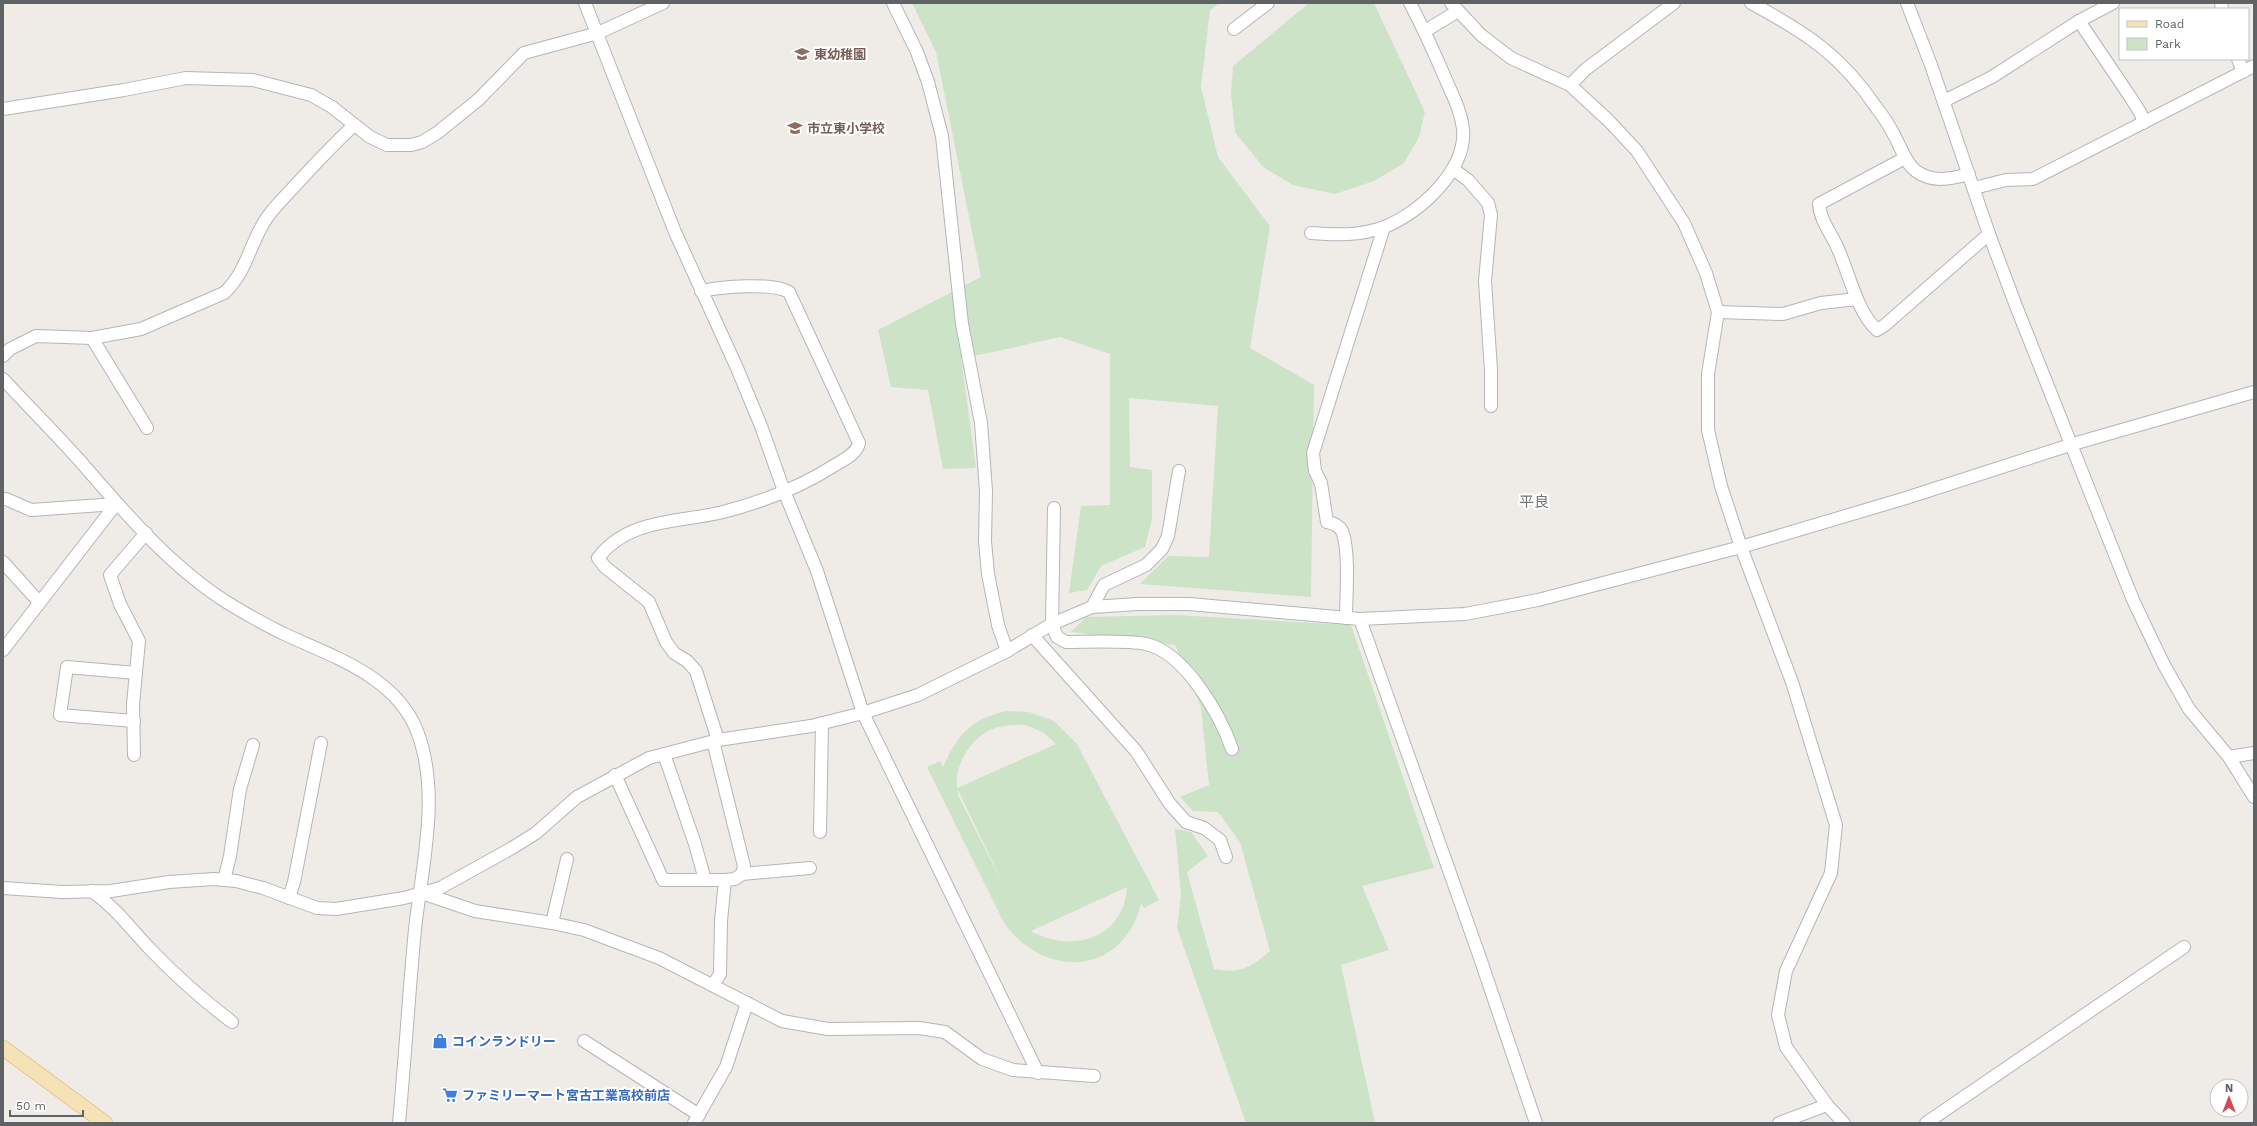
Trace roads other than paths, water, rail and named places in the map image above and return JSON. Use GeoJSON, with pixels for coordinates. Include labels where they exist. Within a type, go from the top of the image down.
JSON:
{"type":"FeatureCollection","features":[{"type":"Feature","properties":{"kind":"main road"},"geometry":{"type":"LineString","coordinates":[[3,1048],[105,1123]]}},
{"type":"Feature","properties":{"kind":"street"},"geometry":{"type":"LineString","coordinates":[[585,3],[675,232],[738,368],[762,426],[784,491],[817,571],[863,713],[1038,1073]]}},
{"type":"Feature","properties":{"kind":"street"},"geometry":{"type":"LineString","coordinates":[[3,109],[124,90],[186,78],[253,80],[311,95],[332,106],[354,125],[387,145],[411,145],[422,142],[437,133],[478,100],[524,54],[598,33],[663,3]]}},
{"type":"Feature","properties":{"kind":"street"},"geometry":{"type":"LineString","coordinates":[[893,3],[917,52],[928,82],[942,136],[962,324],[981,423],[986,491],[985,541],[988,574],[998,625],[1007,651]]}},
{"type":"Feature","properties":{"kind":"street"},"geometry":{"type":"LineString","coordinates":[[1234,29],[1268,3]]}},
{"type":"Feature","properties":{"kind":"street"},"geometry":{"type":"LineString","coordinates":[[1311,233],[1338,235],[1384,227],[1432,197],[1453,168],[1462,143],[1462,119],[1459,108],[1425,31],[1410,3]]}},
{"type":"Feature","properties":{"kind":"street"},"geometry":{"type":"LineString","coordinates":[[1570,85],[1586,69],[1674,3]]}},
{"type":"Feature","properties":{"kind":"street"},"geometry":{"type":"LineString","coordinates":[[1751,3],[1811,38],[1832,54],[1852,74],[1894,135],[1905,158],[1916,171],[1934,179],[1951,179],[1969,174]]}},
{"type":"Feature","properties":{"kind":"street"},"geometry":{"type":"LineString","coordinates":[[1907,3],[1944,101],[1989,234],[2073,444],[2124,580],[2164,665],[2188,709],[2229,757],[2254,797]]}},
{"type":"Feature","properties":{"kind":"street"},"geometry":{"type":"LineString","coordinates":[[1944,101],[1992,77],[2079,21],[2113,3]]}},
{"type":"Feature","properties":{"kind":"street"},"geometry":{"type":"LineString","coordinates":[[1425,31],[1454,7],[1481,36],[1510,58],[1570,85],[1609,121],[1638,151],[1665,190],[1684,223],[1706,273],[1718,312],[1708,374],[1708,430],[1721,486],[1741,547],[1792,682],[1836,826],[1831,873],[1786,971],[1778,1015],[1786,1047],[1828,1105],[1844,1123]]}},
{"type":"Feature","properties":{"kind":"street"},"geometry":{"type":"LineString","coordinates":[[2079,21],[2131,98],[2143,123]]}},
{"type":"Feature","properties":{"kind":"street"},"geometry":{"type":"LineString","coordinates":[[2238,60],[2243,72]]}},
{"type":"Feature","properties":{"kind":"street"},"geometry":{"type":"LineString","coordinates":[[1974,188],[2006,180],[2034,179],[2254,66]]}},
{"type":"Feature","properties":{"kind":"street"},"geometry":{"type":"LineString","coordinates":[[3,356],[10,349],[36,336],[92,338],[141,329],[224,293],[234,285],[263,224],[274,209],[318,160],[354,125]]}},
{"type":"Feature","properties":{"kind":"street"},"geometry":{"type":"LineString","coordinates":[[1905,158],[1819,204],[1820,214],[1838,248],[1857,299],[1872,326],[1877,330],[1989,234]]}},
{"type":"Feature","properties":{"kind":"street"},"geometry":{"type":"LineString","coordinates":[[1453,168],[1468,180],[1488,203],[1491,215],[1485,281],[1491,370],[1490,406]]}},
{"type":"Feature","properties":{"kind":"street"},"geometry":{"type":"LineString","coordinates":[[1346,618],[1346,555],[1342,532],[1339,527],[1327,522],[1321,483],[1315,471],[1313,453],[1384,227]]}},
{"type":"Feature","properties":{"kind":"street"},"geometry":{"type":"LineString","coordinates":[[702,291],[713,289],[772,287],[789,292],[859,443],[855,451],[812,480],[722,512],[659,522],[638,528],[607,546],[598,558],[605,567],[649,602],[666,642],[674,652],[687,661],[696,671],[716,740],[744,866],[742,874]]}},
{"type":"Feature","properties":{"kind":"street"},"geometry":{"type":"LineString","coordinates":[[1718,312],[1783,314],[1821,303],[1857,299]]}},
{"type":"Feature","properties":{"kind":"street"},"geometry":{"type":"LineString","coordinates":[[92,338],[147,428]]}},
{"type":"Feature","properties":{"kind":"street"},"geometry":{"type":"LineString","coordinates":[[3,379],[80,462],[116,504],[185,570],[225,601],[259,622],[370,676],[399,701],[417,729],[428,768],[427,828],[416,928],[399,1123]]}},
{"type":"Feature","properties":{"kind":"street"},"geometry":{"type":"LineString","coordinates":[[3,888],[55,892],[111,890],[182,881],[224,880],[263,888],[317,908],[336,910],[404,898],[421,892],[440,888],[512,848],[536,833],[577,797],[615,775],[649,758],[716,740],[822,723],[863,713],[918,695],[1007,651],[1052,624],[1092,607],[1137,604],[1190,604],[1360,619],[1465,614],[1538,600],[1741,547],[1906,498],[2073,444],[2254,392]]}},
{"type":"Feature","properties":{"kind":"street"},"geometry":{"type":"LineString","coordinates":[[1092,607],[1104,584],[1146,565],[1162,549],[1168,536],[1179,471]]}},
{"type":"Feature","properties":{"kind":"street"},"geometry":{"type":"LineString","coordinates":[[6,498],[31,510],[116,504]]}},
{"type":"Feature","properties":{"kind":"street"},"geometry":{"type":"LineString","coordinates":[[3,650],[8,631],[39,602],[116,504]]}},
{"type":"Feature","properties":{"kind":"street"},"geometry":{"type":"LineString","coordinates":[[1054,508],[1052,624],[1057,637],[1066,642],[1144,644],[1160,648],[1174,658],[1209,700],[1225,730],[1232,749]]}},
{"type":"Feature","properties":{"kind":"street"},"geometry":{"type":"LineString","coordinates":[[134,755],[133,704],[139,641],[120,604],[110,575],[146,533]]}},
{"type":"Feature","properties":{"kind":"street"},"geometry":{"type":"LineString","coordinates":[[3,562],[39,602]]}},
{"type":"Feature","properties":{"kind":"street"},"geometry":{"type":"LineString","coordinates":[[1360,619],[1482,962],[1536,1123]]}},
{"type":"Feature","properties":{"kind":"street"},"geometry":{"type":"LineString","coordinates":[[1032,635],[1136,751],[1181,817],[1186,822],[1204,828],[1220,840],[1226,857]]}},
{"type":"Feature","properties":{"kind":"street"},"geometry":{"type":"LineString","coordinates":[[134,722],[60,715],[67,667],[136,673]]}},
{"type":"Feature","properties":{"kind":"street"},"geometry":{"type":"LineString","coordinates":[[820,832],[822,723]]}},
{"type":"Feature","properties":{"kind":"street"},"geometry":{"type":"LineString","coordinates":[[289,898],[294,882],[321,743]]}},
{"type":"Feature","properties":{"kind":"street"},"geometry":{"type":"LineString","coordinates":[[224,880],[230,856],[240,789],[253,745]]}},
{"type":"Feature","properties":{"kind":"street"},"geometry":{"type":"LineString","coordinates":[[2229,757],[2254,753]]}},
{"type":"Feature","properties":{"kind":"street"},"geometry":{"type":"LineString","coordinates":[[664,754],[695,844],[705,880]]}},
{"type":"Feature","properties":{"kind":"street"},"geometry":{"type":"LineString","coordinates":[[615,775],[663,880],[725,880],[735,879],[742,874],[810,868]]}},
{"type":"Feature","properties":{"kind":"street"},"geometry":{"type":"LineString","coordinates":[[552,923],[567,859]]}},
{"type":"Feature","properties":{"kind":"street"},"geometry":{"type":"LineString","coordinates":[[714,985],[720,974],[721,920],[725,880]]}},
{"type":"Feature","properties":{"kind":"street"},"geometry":{"type":"LineString","coordinates":[[92,890],[113,906],[150,949],[186,983],[232,1022]]}},
{"type":"Feature","properties":{"kind":"street"},"geometry":{"type":"LineString","coordinates":[[421,892],[475,911],[552,923],[584,930],[634,948],[714,985],[782,1021],[828,1029],[919,1028],[945,1032],[982,1059],[1013,1070],[1094,1076]]}},
{"type":"Feature","properties":{"kind":"street"},"geometry":{"type":"LineString","coordinates":[[1926,1123],[2184,948]]}},
{"type":"Feature","properties":{"kind":"street"},"geometry":{"type":"LineString","coordinates":[[584,1041],[696,1119],[726,1067],[747,1003]]}},
{"type":"Feature","properties":{"kind":"street"},"geometry":{"type":"LineString","coordinates":[[1779,1123],[1828,1105]]}},
{"type":"Feature","properties":{"kind":"place","name":"東幼稚園"},"geometry":{"type":"Point","coordinates":[802,54]}},
{"type":"Feature","properties":{"kind":"place","name":"市立東小学校"},"geometry":{"type":"Point","coordinates":[795,128]}},
{"type":"Feature","properties":{"kind":"place","name":"コインランドリー"},"geometry":{"type":"Point","coordinates":[440,1041]}},
{"type":"Feature","properties":{"kind":"place","name":"ファミリーマート宮古工業高校前店"},"geometry":{"type":"Point","coordinates":[450,1095]}},
{"type":"Feature","properties":{"kind":"district","name":"平良"},"geometry":{"type":"Point","coordinates":[1534,502]}}]}
